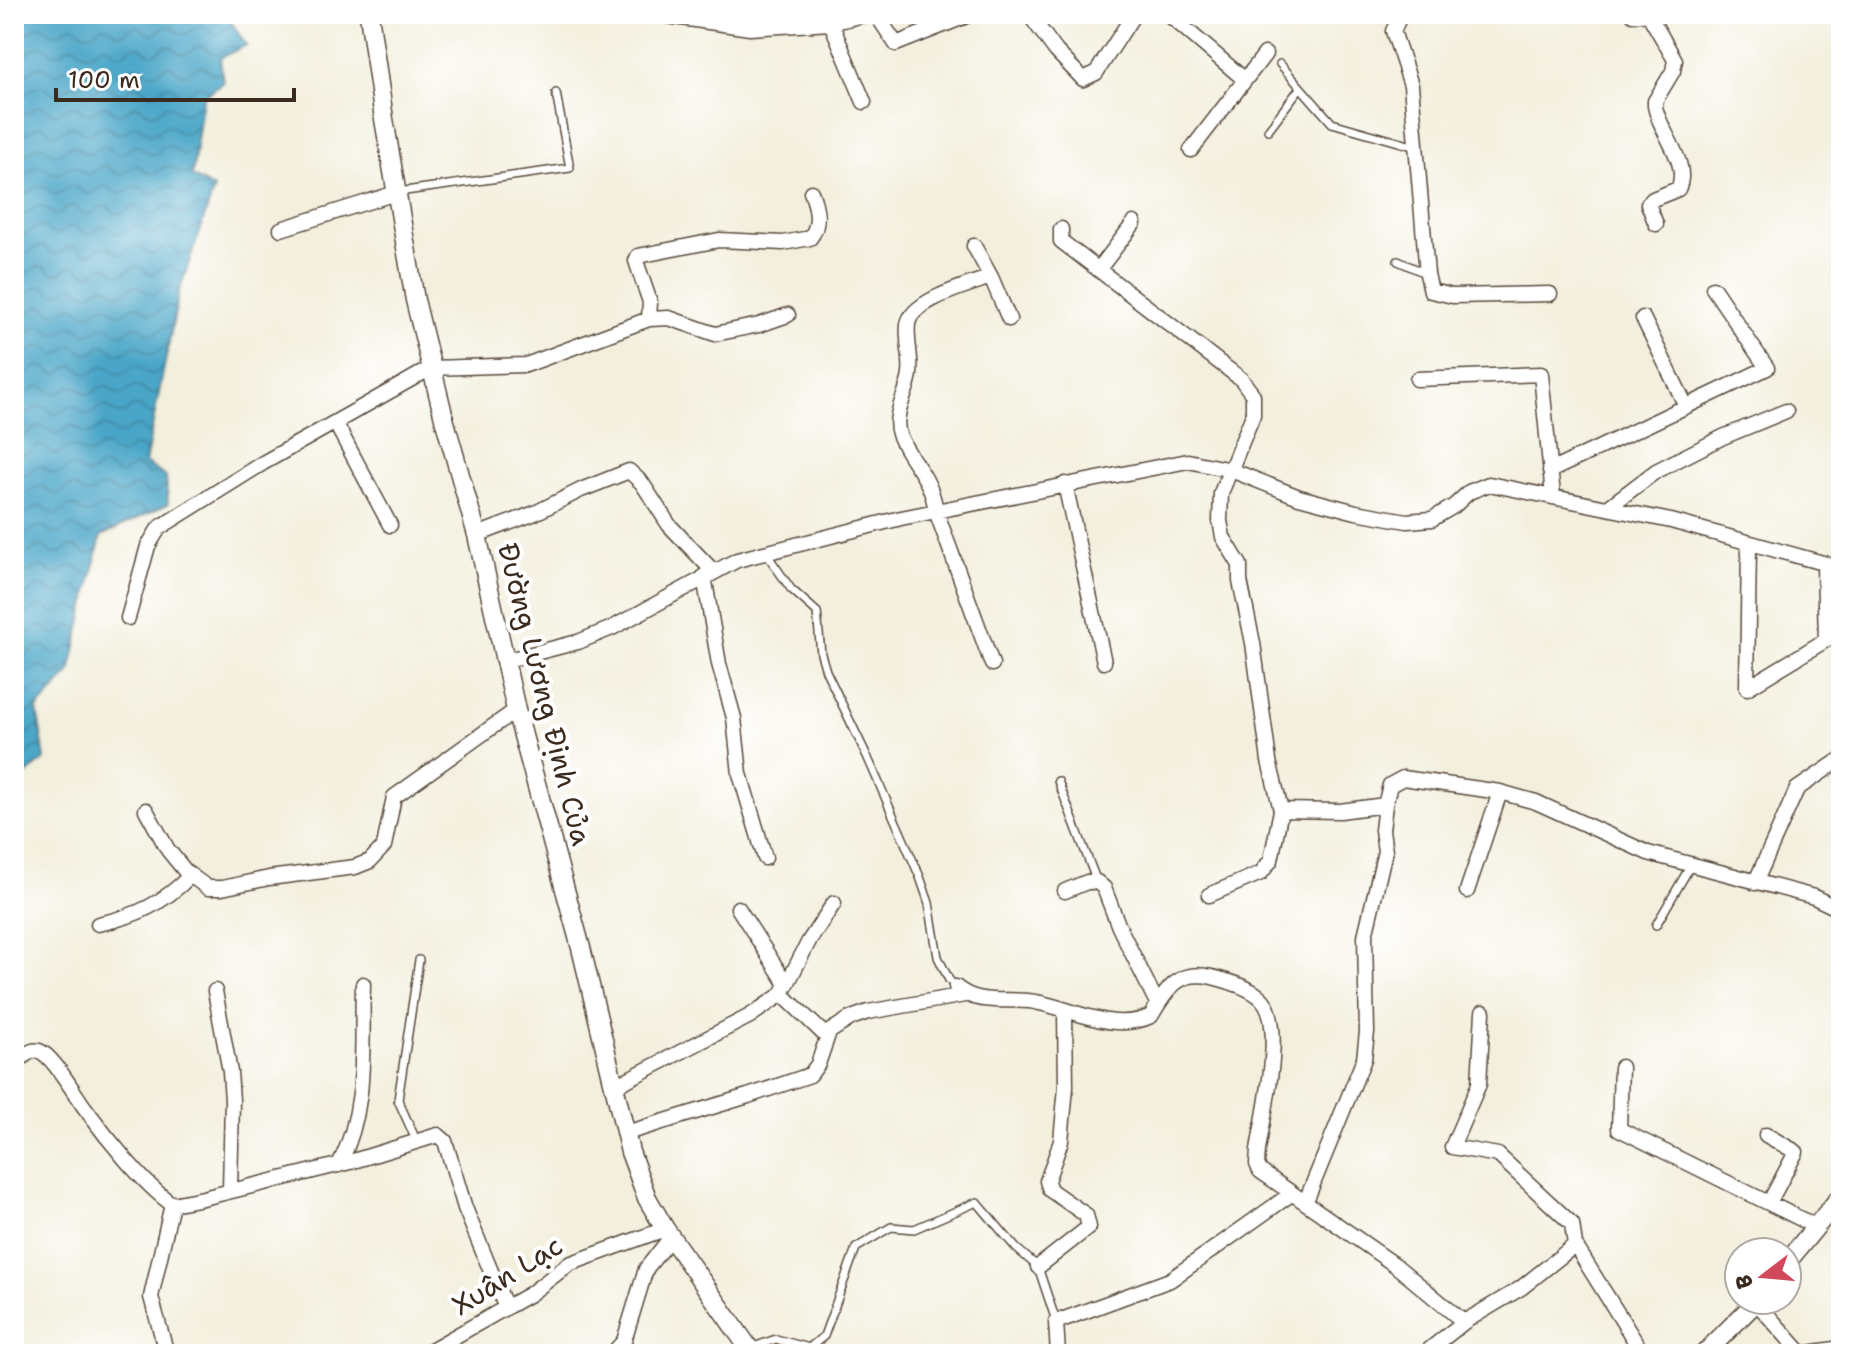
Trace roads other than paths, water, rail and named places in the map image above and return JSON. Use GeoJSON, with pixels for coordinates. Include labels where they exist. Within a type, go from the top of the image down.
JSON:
{"type":"FeatureCollection","features":[{"type":"Feature","properties":{"kind":"street","name":"Đường Lương Định Của"},"geometry":{"type":"LineString","coordinates":[[369,14],[415,300],[477,535],[516,710],[639,1181],[668,1233],[751,1351]]}},
{"type":"Feature","properties":{"kind":"street"},"geometry":{"type":"LineString","coordinates":[[654,14],[750,28],[831,23],[867,14]]}},
{"type":"Feature","properties":{"kind":"street"},"geometry":{"type":"LineString","coordinates":[[876,14],[896,44],[971,14]]}},
{"type":"Feature","properties":{"kind":"street"},"geometry":{"type":"LineString","coordinates":[[1029,14],[1056,51],[1083,79],[1096,73],[1134,14]]}},
{"type":"Feature","properties":{"kind":"street"},"geometry":{"type":"LineString","coordinates":[[1168,14],[1245,80]]}},
{"type":"Feature","properties":{"kind":"street"},"geometry":{"type":"LineString","coordinates":[[1401,14],[1393,31],[1411,85],[1431,291],[1453,296],[1550,294]]}},
{"type":"Feature","properties":{"kind":"street"},"geometry":{"type":"LineString","coordinates":[[1644,14],[1675,60],[1673,71],[1655,106],[1678,161],[1682,179],[1678,189],[1648,204],[1656,224]]}},
{"type":"Feature","properties":{"kind":"street"},"geometry":{"type":"LineString","coordinates":[[831,23],[864,102]]}},
{"type":"Feature","properties":{"kind":"street"},"geometry":{"type":"LineString","coordinates":[[1191,150],[1265,54]]}},
{"type":"Feature","properties":{"kind":"street"},"geometry":{"type":"LineString","coordinates":[[649,319],[650,302],[636,261],[638,256],[719,240],[783,243],[810,238],[816,230],[817,215],[811,192]]}},
{"type":"Feature","properties":{"kind":"street"},"geometry":{"type":"LineString","coordinates":[[281,229],[396,193]]}},
{"type":"Feature","properties":{"kind":"street"},"geometry":{"type":"LineString","coordinates":[[1099,269],[1134,223]]}},
{"type":"Feature","properties":{"kind":"street"},"geometry":{"type":"LineString","coordinates":[[1061,229],[1061,241],[1241,379],[1253,395],[1253,415],[1221,493],[1220,521],[1223,537],[1240,565],[1269,761],[1281,810],[1268,867],[1261,873],[1209,895]]}},
{"type":"Feature","properties":{"kind":"street"},"geometry":{"type":"LineString","coordinates":[[974,246],[1009,319]]}},
{"type":"Feature","properties":{"kind":"street"},"geometry":{"type":"LineString","coordinates":[[991,277],[932,300],[911,315],[908,326],[911,373],[897,418],[897,428],[933,490],[936,511],[992,664]]}},
{"type":"Feature","properties":{"kind":"street"},"geometry":{"type":"LineString","coordinates":[[1550,471],[1767,368],[1713,288]]}},
{"type":"Feature","properties":{"kind":"street"},"geometry":{"type":"LineString","coordinates":[[128,618],[148,546],[159,528],[263,463],[431,368],[526,365],[649,319],[669,318],[715,334],[788,315]]}},
{"type":"Feature","properties":{"kind":"street"},"geometry":{"type":"LineString","coordinates":[[1643,318],[1686,406]]}},
{"type":"Feature","properties":{"kind":"street"},"geometry":{"type":"LineString","coordinates":[[1417,379],[1541,374],[1553,496]]}},
{"type":"Feature","properties":{"kind":"street"},"geometry":{"type":"LineString","coordinates":[[1610,506],[1656,471],[1723,437],[1786,411]]}},
{"type":"Feature","properties":{"kind":"street"},"geometry":{"type":"LineString","coordinates":[[336,424],[390,525]]}},
{"type":"Feature","properties":{"kind":"street"},"geometry":{"type":"LineString","coordinates":[[504,661],[578,642],[612,628],[708,573],[737,560],[936,511],[1188,461],[1231,470],[1299,497],[1407,521],[1432,519],[1454,506],[1469,492],[1489,484],[1610,506],[1841,568]]}},
{"type":"Feature","properties":{"kind":"street"},"geometry":{"type":"LineString","coordinates":[[477,535],[629,471],[642,483],[669,525],[708,573],[719,664],[734,718],[740,774],[765,858]]}},
{"type":"Feature","properties":{"kind":"street"},"geometry":{"type":"LineString","coordinates":[[1065,484],[1104,662]]}},
{"type":"Feature","properties":{"kind":"street"},"geometry":{"type":"LineString","coordinates":[[1749,544],[1747,688],[1826,640],[1824,565]]}},
{"type":"Feature","properties":{"kind":"street"},"geometry":{"type":"LineString","coordinates":[[146,810],[168,850],[190,876],[208,888],[355,867],[370,861],[384,846],[390,802],[394,797],[516,710]]}},
{"type":"Feature","properties":{"kind":"street"},"geometry":{"type":"LineString","coordinates":[[1755,883],[1797,789],[1841,759]]}},
{"type":"Feature","properties":{"kind":"street"},"geometry":{"type":"LineString","coordinates":[[1306,1201],[1364,1059],[1367,1032],[1365,936],[1385,851],[1382,830],[1390,785],[1403,778],[1500,792],[1536,802],[1648,853],[1814,897],[1841,910]]}},
{"type":"Feature","properties":{"kind":"street"},"geometry":{"type":"LineString","coordinates":[[1467,891],[1500,792]]}},
{"type":"Feature","properties":{"kind":"street"},"geometry":{"type":"LineString","coordinates":[[1281,810],[1340,811],[1385,805]]}},
{"type":"Feature","properties":{"kind":"street"},"geometry":{"type":"LineString","coordinates":[[98,924],[132,917],[167,896],[190,876]]}},
{"type":"Feature","properties":{"kind":"street"},"geometry":{"type":"LineString","coordinates":[[1065,891],[1087,882],[1097,882],[1104,888],[1119,927],[1158,1005]]}},
{"type":"Feature","properties":{"kind":"street"},"geometry":{"type":"LineString","coordinates":[[615,1086],[750,1016],[784,988],[834,903]]}},
{"type":"Feature","properties":{"kind":"street"},"geometry":{"type":"LineString","coordinates":[[738,908],[784,988],[826,1036]]}},
{"type":"Feature","properties":{"kind":"street"},"geometry":{"type":"LineString","coordinates":[[626,1133],[810,1075],[821,1057],[826,1036],[842,1022],[868,1012],[960,991],[1002,1002],[1037,1002],[1065,1012],[1122,1022],[1151,1016],[1175,981],[1194,975],[1209,976],[1240,986],[1257,995],[1268,1006],[1273,1058],[1257,1164],[1265,1177],[1306,1201],[1395,1265],[1464,1322]]}},
{"type":"Feature","properties":{"kind":"street"},"geometry":{"type":"LineString","coordinates":[[339,1165],[348,1147],[360,1104],[364,1062],[363,984]]}},
{"type":"Feature","properties":{"kind":"street"},"geometry":{"type":"LineString","coordinates":[[215,991],[231,1086],[230,1191]]}},
{"type":"Feature","properties":{"kind":"street"},"geometry":{"type":"LineString","coordinates":[[1038,1267],[1089,1227],[1086,1215],[1050,1190],[1047,1181],[1061,1141],[1066,1087],[1065,1012]]}},
{"type":"Feature","properties":{"kind":"street"},"geometry":{"type":"LineString","coordinates":[[1483,1012],[1479,1084],[1452,1147],[1498,1155],[1572,1224],[1575,1245],[1643,1354]]}},
{"type":"Feature","properties":{"kind":"street"},"geometry":{"type":"LineString","coordinates":[[14,1066],[30,1052],[41,1052],[122,1152],[172,1204]]}},
{"type":"Feature","properties":{"kind":"street"},"geometry":{"type":"LineString","coordinates":[[1621,1067],[1619,1129],[1815,1226]]}},
{"type":"Feature","properties":{"kind":"street"},"geometry":{"type":"LineString","coordinates":[[172,1204],[339,1165],[438,1135],[445,1141],[465,1208],[506,1308]]}},
{"type":"Feature","properties":{"kind":"street"},"geometry":{"type":"LineString","coordinates":[[1766,1135],[1796,1152],[1769,1203]]}},
{"type":"Feature","properties":{"kind":"street"},"geometry":{"type":"LineString","coordinates":[[1058,1354],[1056,1322],[1170,1280],[1291,1194]]}},
{"type":"Feature","properties":{"kind":"street"},"geometry":{"type":"LineString","coordinates":[[167,1354],[151,1297],[172,1204]]}},
{"type":"Feature","properties":{"kind":"street"},"geometry":{"type":"LineString","coordinates":[[1803,1241],[1838,1204]]}},
{"type":"Feature","properties":{"kind":"street"},"geometry":{"type":"LineString","coordinates":[[612,1354],[624,1341],[646,1269],[668,1233]]}},
{"type":"Feature","properties":{"kind":"street","name":"Xuân Lạc"},"geometry":{"type":"LineString","coordinates":[[424,1354],[530,1294],[569,1264],[668,1233]]}},
{"type":"Feature","properties":{"kind":"street"},"geometry":{"type":"LineString","coordinates":[[1424,1354],[1464,1322],[1521,1288],[1575,1245]]}},
{"type":"Feature","properties":{"kind":"street"},"geometry":{"type":"LineString","coordinates":[[1704,1354],[1742,1316]]}},
{"type":"Feature","properties":{"kind":"street"},"geometry":{"type":"LineString","coordinates":[[1770,1316],[1802,1354],[1841,1348]]}},
{"type":"Feature","properties":{"kind":"lane"},"geometry":{"type":"LineString","coordinates":[[1280,64],[1332,123],[1416,147]]}},
{"type":"Feature","properties":{"kind":"lane"},"geometry":{"type":"LineString","coordinates":[[1268,130],[1300,88]]}},
{"type":"Feature","properties":{"kind":"lane"},"geometry":{"type":"LineString","coordinates":[[396,193],[570,168],[556,93]]}},
{"type":"Feature","properties":{"kind":"lane"},"geometry":{"type":"LineString","coordinates":[[1398,261],[1427,274]]}},
{"type":"Feature","properties":{"kind":"lane"},"geometry":{"type":"LineString","coordinates":[[766,553],[791,589],[817,612],[826,671],[920,877],[929,903],[938,957],[949,980],[960,991]]}},
{"type":"Feature","properties":{"kind":"lane"},"geometry":{"type":"LineString","coordinates":[[1058,781],[1097,882]]}},
{"type":"Feature","properties":{"kind":"lane"},"geometry":{"type":"LineString","coordinates":[[1656,925],[1691,865]]}},
{"type":"Feature","properties":{"kind":"lane"},"geometry":{"type":"LineString","coordinates":[[416,1140],[398,1100],[419,960]]}},
{"type":"Feature","properties":{"kind":"lane"},"geometry":{"type":"LineString","coordinates":[[751,1351],[776,1339],[809,1348],[824,1336],[856,1248],[891,1227],[914,1229],[977,1202],[1016,1248],[1038,1267],[1056,1322]]}},
{"type":"Feature","properties":{"kind":"water"},"geometry":{"type":"Polygon","coordinates":[[[14,14],[226,14],[246,45],[220,58],[223,82],[203,97],[192,176],[214,189],[179,292],[145,463],[166,477],[168,504],[101,536],[70,673],[37,709],[45,759],[19,780],[14,790],[14,14]]]}}]}
